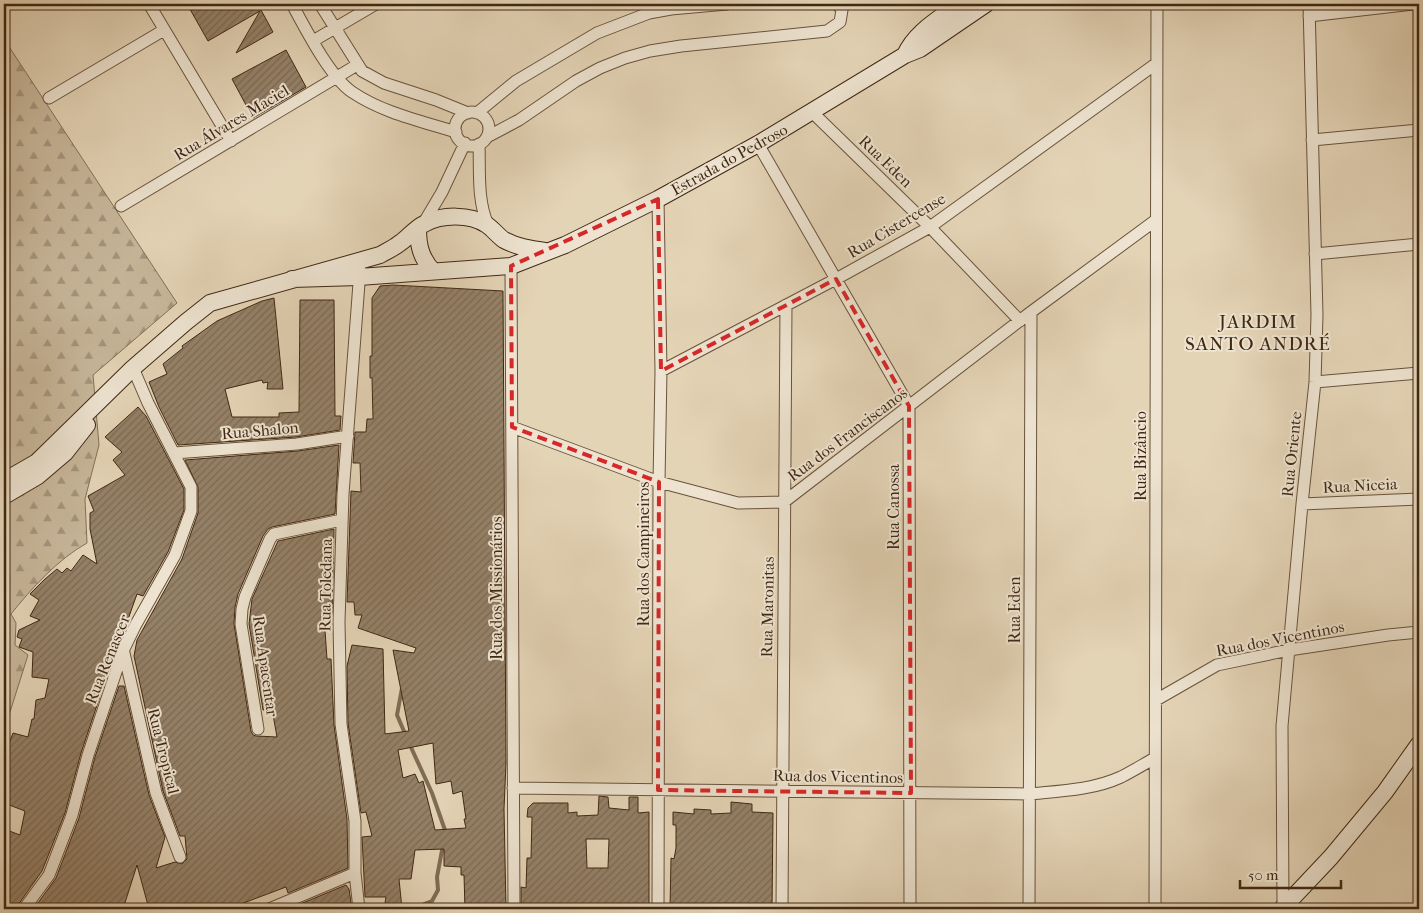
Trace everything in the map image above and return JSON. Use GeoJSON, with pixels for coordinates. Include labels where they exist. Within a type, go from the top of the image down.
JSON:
{"type":"FeatureCollection","features":[{"type":"Feature","properties":{"kind":"main road","name":"Estrada do Pedroso"},"geometry":{"type":"LineString","coordinates":[[905,55],[916,37],[959,4]]}},
{"type":"Feature","properties":{"kind":"main road","name":"Estrada do Pedroso"},"geometry":{"type":"LineString","coordinates":[[4,481],[37,462],[133,368],[210,303],[292,279],[361,269],[433,272],[511,266],[565,245],[758,144],[905,55],[920,49],[986,4]]}},
{"type":"Feature","properties":{"kind":"main road","name":"Estrada do Pedroso"},"geometry":{"type":"LineString","coordinates":[[361,269],[393,248],[421,226],[436,219],[458,216],[478,220],[504,240],[524,248],[547,251]]}},
{"type":"Feature","properties":{"kind":"main road"},"geometry":{"type":"LineString","coordinates":[[421,226],[418,243],[421,255],[433,272]]}},
{"type":"Feature","properties":{"kind":"main road"},"geometry":{"type":"LineString","coordinates":[[492,230],[504,246],[511,266]]}},
{"type":"Feature","properties":{"kind":"main road","name":"Estrada do Pedroso"},"geometry":{"type":"LineString","coordinates":[[4,496],[38,476],[65,453],[133,368]]}},
{"type":"Feature","properties":{"kind":"main road"},"geometry":{"type":"LineString","coordinates":[[1282,908],[1331,858],[1385,792],[1419,744]]}},
{"type":"Feature","properties":{"kind":"street"},"geometry":{"type":"LineString","coordinates":[[149,4],[231,141]]}},
{"type":"Feature","properties":{"kind":"street"},"geometry":{"type":"LineString","coordinates":[[292,4],[337,77],[351,91],[384,110],[456,132]]}},
{"type":"Feature","properties":{"kind":"street"},"geometry":{"type":"LineString","coordinates":[[320,4],[362,71],[384,83],[472,113],[486,120],[489,131],[483,140],[480,197],[482,212],[492,230]]}},
{"type":"Feature","properties":{"kind":"street"},"geometry":{"type":"LineString","coordinates":[[313,40],[376,4]]}},
{"type":"Feature","properties":{"kind":"street"},"geometry":{"type":"LineString","coordinates":[[727,4],[671,9],[649,14],[597,32],[516,81],[472,113],[460,118],[456,132],[465,144],[474,145],[518,120],[576,81],[600,68],[650,51],[827,31],[840,22],[842,10],[837,4]]}},
{"type":"Feature","properties":{"kind":"street","name":"Rua Bizâncio"},"geometry":{"type":"LineString","coordinates":[[1155,909],[1157,4]]}},
{"type":"Feature","properties":{"kind":"street","name":"Rua Oriente"},"geometry":{"type":"LineString","coordinates":[[1282,908],[1282,726],[1315,382],[1317,315],[1309,4]]}},
{"type":"Feature","properties":{"kind":"street"},"geometry":{"type":"LineString","coordinates":[[1309,16],[1413,4]]}},
{"type":"Feature","properties":{"kind":"street"},"geometry":{"type":"LineString","coordinates":[[49,98],[164,30]]}},
{"type":"Feature","properties":{"kind":"street","name":"Rua Cistercense"},"geometry":{"type":"LineString","coordinates":[[661,370],[836,279],[930,227],[1157,63]]}},
{"type":"Feature","properties":{"kind":"street","name":"Rua Álvares Maciel"},"geometry":{"type":"LineString","coordinates":[[121,206],[357,65]]}},
{"type":"Feature","properties":{"kind":"street","name":"Rua Eden"},"geometry":{"type":"LineString","coordinates":[[812,112],[930,227],[1020,321]]}},
{"type":"Feature","properties":{"kind":"street"},"geometry":{"type":"LineString","coordinates":[[1312,140],[1419,130]]}},
{"type":"Feature","properties":{"kind":"street"},"geometry":{"type":"LineString","coordinates":[[421,226],[442,192],[465,144]]}},
{"type":"Feature","properties":{"kind":"street","name":"Rua Canossa"},"geometry":{"type":"LineString","coordinates":[[758,144],[909,406],[910,909]]}},
{"type":"Feature","properties":{"kind":"street","name":"Rua dos Campineiros"},"geometry":{"type":"LineString","coordinates":[[658,198],[661,370],[658,909]]}},
{"type":"Feature","properties":{"kind":"street","name":"Rua dos Franciscanos"},"geometry":{"type":"LineString","coordinates":[[512,427],[659,482],[738,503],[784,502],[1031,312],[1156,220]]}},
{"type":"Feature","properties":{"kind":"street"},"geometry":{"type":"LineString","coordinates":[[1315,254],[1419,244]]}},
{"type":"Feature","properties":{"kind":"street","name":"Rua dos Missionários"},"geometry":{"type":"LineString","coordinates":[[511,266],[514,909]]}},
{"type":"Feature","properties":{"kind":"street","name":"Rua Toledana"},"geometry":{"type":"LineString","coordinates":[[359,909],[355,873],[354,821],[342,724],[340,622],[342,520],[361,269]]}},
{"type":"Feature","properties":{"kind":"street","name":"Rua Maronitas"},"geometry":{"type":"LineString","coordinates":[[782,909],[786,305]]}},
{"type":"Feature","properties":{"kind":"street","name":"Rua Eden"},"geometry":{"type":"LineString","coordinates":[[1029,909],[1031,312]]}},
{"type":"Feature","properties":{"kind":"street","name":"Rua Renascer"},"geometry":{"type":"LineString","coordinates":[[24,909],[49,875],[72,815],[88,756],[124,651],[135,626],[175,555],[191,511],[191,487],[148,403],[133,368]]}},
{"type":"Feature","properties":{"kind":"street"},"geometry":{"type":"LineString","coordinates":[[1315,382],[1419,373]]}},
{"type":"Feature","properties":{"kind":"street","name":"Rua Shalon"},"geometry":{"type":"LineString","coordinates":[[174,454],[297,444],[348,436]]}},
{"type":"Feature","properties":{"kind":"street","name":"Rua Niceia"},"geometry":{"type":"LineString","coordinates":[[1302,504],[1419,499]]}},
{"type":"Feature","properties":{"kind":"street","name":"Rua Apacentar"},"geometry":{"type":"LineString","coordinates":[[258,729],[242,624],[245,597],[270,539],[274,534],[342,520]]}},
{"type":"Feature","properties":{"kind":"street","name":"Rua dos Vicentinos"},"geometry":{"type":"LineString","coordinates":[[1156,700],[1217,665],[1289,650],[1388,634],[1419,632]]}},
{"type":"Feature","properties":{"kind":"street","name":"Rua Tropical"},"geometry":{"type":"LineString","coordinates":[[124,651],[156,793],[180,857]]}},
{"type":"Feature","properties":{"kind":"street","name":"Rua dos Vicentinos"},"geometry":{"type":"LineString","coordinates":[[513,788],[1030,794],[1096,786],[1120,777],[1155,758]]}},
{"type":"Feature","properties":{"kind":"street"},"geometry":{"type":"LineString","coordinates":[[269,909],[355,873]]}},
{"type":"Feature","properties":{"kind":"highlighted area"},"geometry":{"type":"Polygon","coordinates":[[[658,199],[661,371],[836,279],[909,406],[911,793],[658,790],[659,482],[512,427],[511,266],[658,199]]]}},
{"type":"Feature","properties":{"kind":"green space"},"geometry":{"type":"Polygon","coordinates":[[[4,39],[177,303],[93,375],[99,445],[85,499],[87,543],[55,566],[11,614],[16,623],[15,645],[28,655],[4,731],[4,39]]]}},
{"type":"Feature","properties":{"kind":"building"},"geometry":{"type":"Polygon","coordinates":[[[187,4],[273,4],[261,10],[273,32],[236,53],[260,11],[208,41],[187,4]]]}},
{"type":"Feature","properties":{"kind":"building"},"geometry":{"type":"Polygon","coordinates":[[[286,50],[306,87],[253,118],[232,79],[286,50]]]}},
{"type":"Feature","properties":{"kind":"building"},"geometry":{"type":"Polygon","coordinates":[[[393,285],[503,291],[506,763],[504,809],[506,909],[465,909],[464,875],[461,875],[461,867],[444,866],[444,849],[415,850],[411,879],[399,879],[402,909],[384,909],[386,897],[365,897],[362,837],[372,836],[366,812],[361,813],[348,723],[347,666],[352,645],[383,649],[385,734],[409,731],[393,650],[414,653],[416,648],[358,628],[362,615],[355,615],[354,602],[347,602],[351,491],[361,492],[360,463],[353,463],[355,432],[366,432],[367,419],[373,419],[372,378],[370,378],[372,298],[380,286],[393,285]],[[433,743],[398,750],[403,778],[415,774],[419,783],[423,781],[435,830],[466,828],[462,791],[453,794],[451,781],[436,784],[433,743]]]}},
{"type":"Feature","properties":{"kind":"building"},"geometry":{"type":"Polygon","coordinates":[[[274,298],[283,389],[267,389],[268,382],[263,383],[262,380],[225,389],[232,417],[279,417],[279,413],[299,412],[300,300],[334,300],[335,416],[341,416],[340,430],[296,437],[178,445],[149,382],[167,374],[163,364],[183,348],[182,346],[217,321],[262,301],[274,298]]]}},
{"type":"Feature","properties":{"kind":"building"},"geometry":{"type":"Polygon","coordinates":[[[138,407],[146,416],[184,489],[184,510],[168,552],[143,596],[137,594],[121,639],[109,662],[65,813],[42,871],[16,909],[4,909],[4,829],[20,835],[25,811],[4,803],[4,748],[7,749],[13,733],[28,737],[32,719],[34,719],[36,700],[45,698],[49,679],[32,677],[33,652],[19,647],[22,639],[17,637],[19,630],[40,620],[30,616],[39,600],[30,594],[45,579],[57,569],[62,573],[67,568],[71,571],[83,555],[97,564],[90,529],[90,513],[94,511],[88,496],[125,475],[113,460],[122,452],[105,437],[138,407]]]}},
{"type":"Feature","properties":{"kind":"building"},"geometry":{"type":"Polygon","coordinates":[[[339,445],[335,514],[268,529],[263,536],[238,594],[234,624],[251,731],[256,736],[277,737],[272,709],[263,710],[249,624],[252,599],[278,541],[334,529],[332,615],[324,616],[327,659],[331,659],[334,725],[347,819],[348,868],[288,893],[286,887],[241,904],[244,909],[149,909],[137,865],[123,909],[50,909],[38,903],[56,878],[79,818],[95,757],[119,686],[124,686],[149,795],[165,837],[156,868],[175,862],[182,864],[187,859],[185,836],[180,836],[163,791],[134,656],[137,640],[182,559],[198,513],[198,487],[185,460],[298,451],[339,445]]]}},
{"type":"Feature","properties":{"kind":"building"},"geometry":{"type":"Polygon","coordinates":[[[599,796],[608,797],[609,808],[629,810],[629,797],[638,797],[638,813],[649,812],[649,909],[521,908],[521,887],[526,888],[527,858],[531,858],[532,817],[527,817],[528,808],[533,803],[568,803],[568,813],[577,812],[577,816],[598,815],[599,796]],[[586,839],[587,868],[608,868],[609,839],[586,839]]]}},
{"type":"Feature","properties":{"kind":"building"},"geometry":{"type":"Polygon","coordinates":[[[731,802],[752,804],[752,812],[773,813],[772,909],[670,909],[671,858],[674,859],[676,848],[676,825],[673,825],[673,812],[694,814],[694,809],[711,810],[711,814],[731,813],[731,802]]]}},
{"type":"Feature","properties":{"kind":"building"},"geometry":{"type":"Polygon","coordinates":[[[346,885],[349,889],[351,903],[346,905],[348,909],[294,909],[293,907],[346,885]]]}},
{"type":"Feature","properties":{"kind":"waterway"},"geometry":{"type":"LineString","coordinates":[[402,688],[397,715],[406,736]]}},
{"type":"Feature","properties":{"kind":"waterway"},"geometry":{"type":"LineString","coordinates":[[409,743],[432,793],[446,833]]}},
{"type":"Feature","properties":{"kind":"waterway"},"geometry":{"type":"LineString","coordinates":[[411,909],[432,901],[438,890],[437,877],[443,845]]}},
{"type":"Feature","properties":{"kind":"district","name":"JARDIM SANTO ANDRÉ"},"geometry":{"type":"Point","coordinates":[1258,332]}}]}
